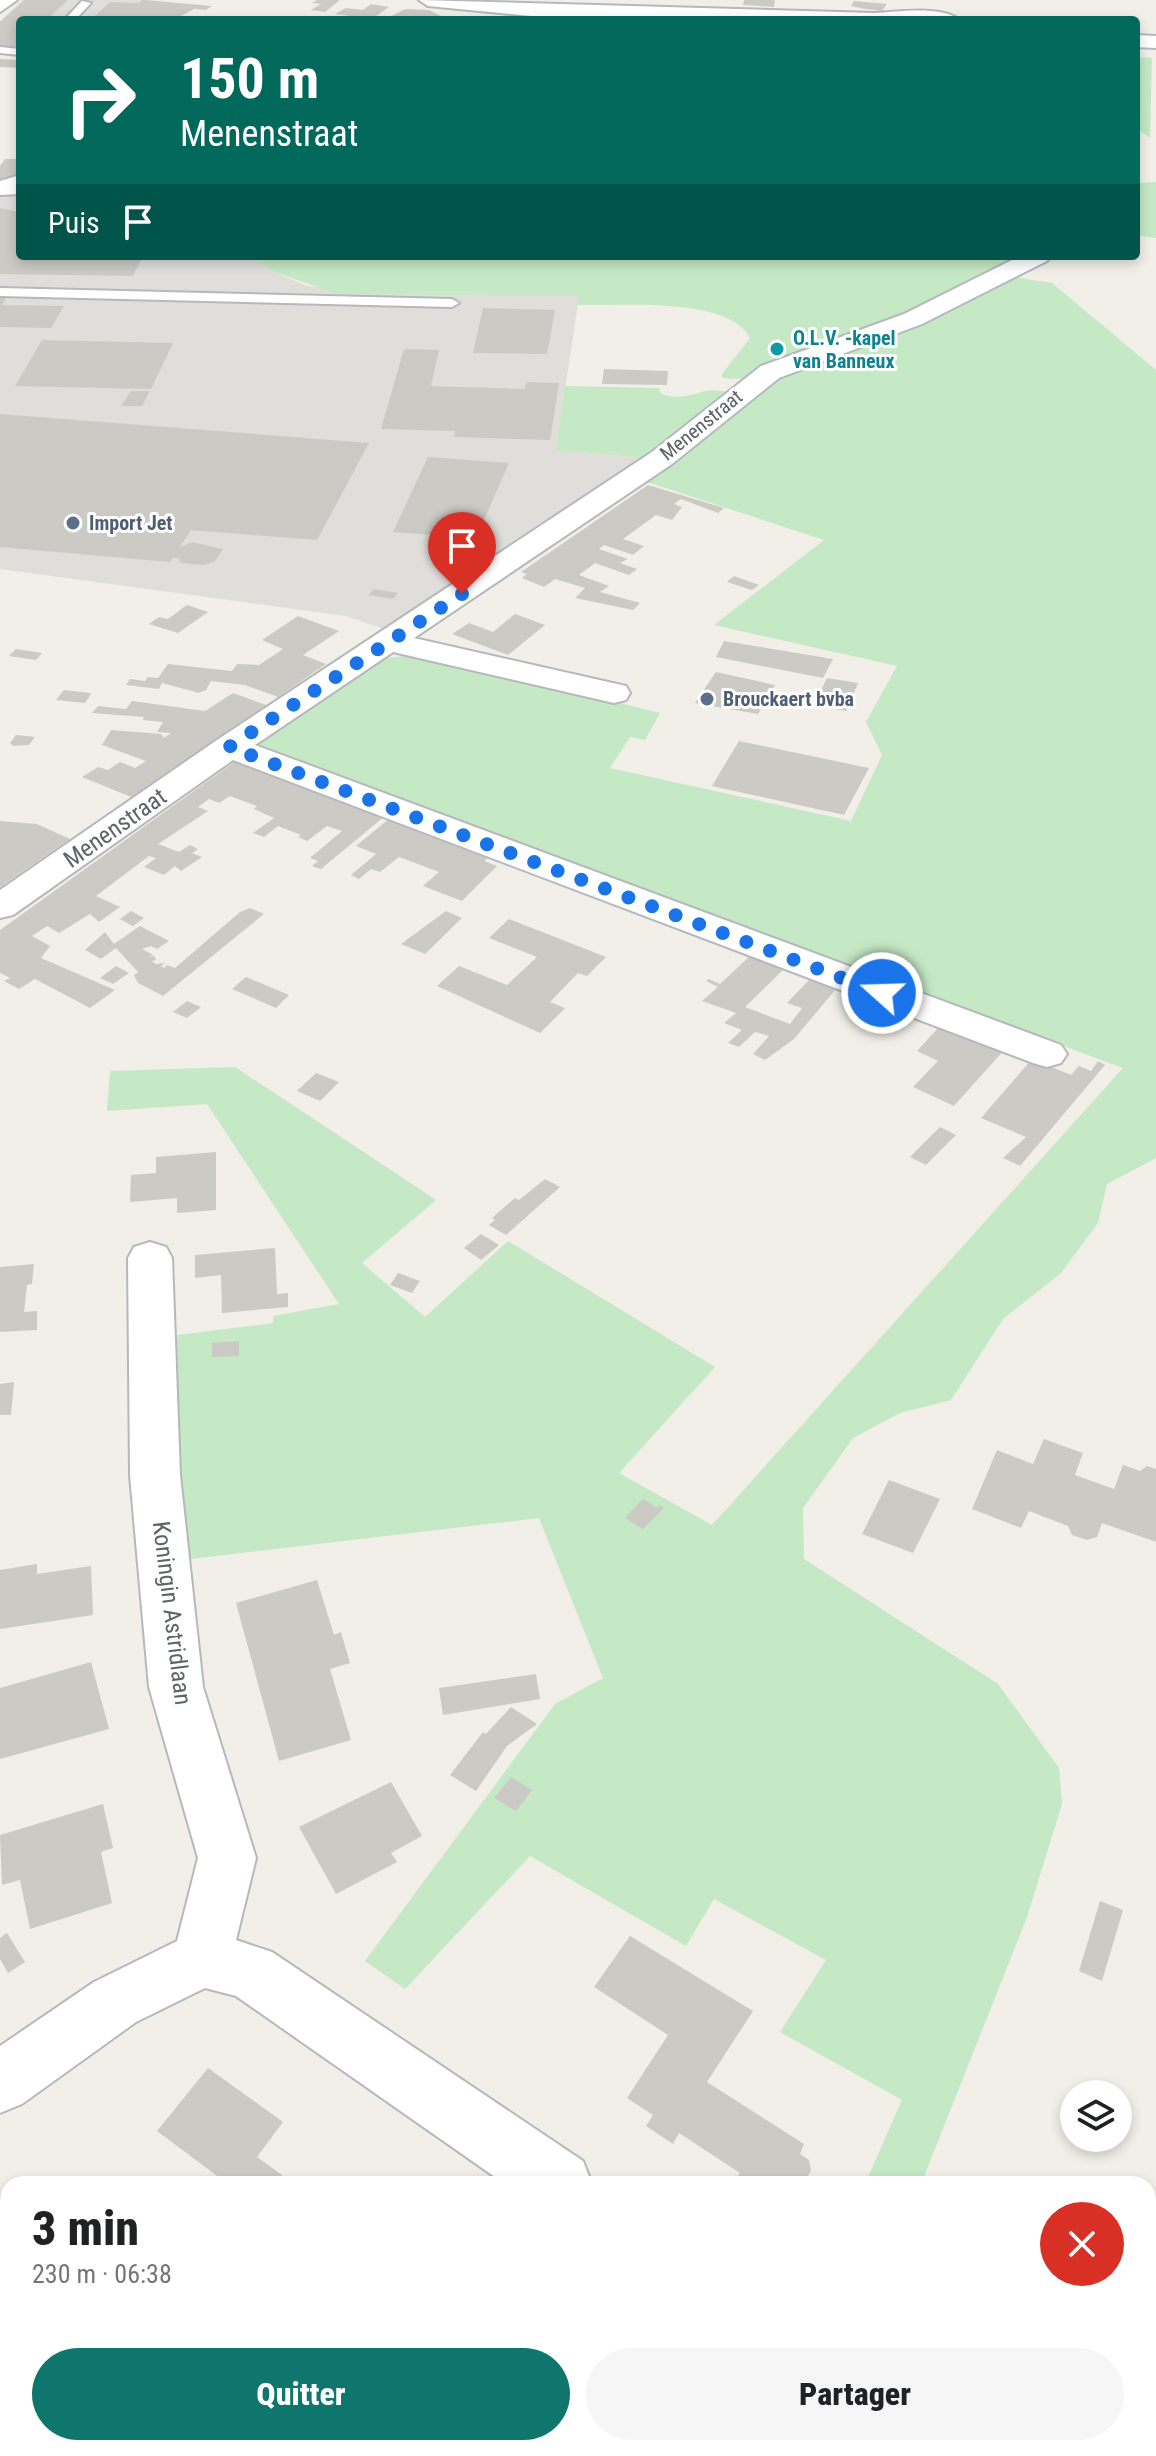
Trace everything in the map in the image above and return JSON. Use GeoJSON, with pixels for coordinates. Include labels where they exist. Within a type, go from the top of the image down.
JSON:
{"type":"FeatureCollection","features":[{"type":"Feature","properties":{"kind":"street"},"geometry":{"type":"LineString","coordinates":[[0,6],[8,0]]}},
{"type":"Feature","properties":{"kind":"street"},"geometry":{"type":"LineString","coordinates":[[428,0],[531,10],[760,16]]}},
{"type":"Feature","properties":{"kind":"street"},"geometry":{"type":"LineString","coordinates":[[885,16],[914,8],[937,16]]}},
{"type":"Feature","properties":{"kind":"street","name":"Menenstraat"},"geometry":{"type":"LineString","coordinates":[[0,907],[229,747],[662,458],[770,372],[913,319],[1031,260]]}},
{"type":"Feature","properties":{"kind":"street"},"geometry":{"type":"LineString","coordinates":[[390,642],[614,693]]}},
{"type":"Feature","properties":{"kind":"street"},"geometry":{"type":"LineString","coordinates":[[229,747],[1047,1054]]}},
{"type":"Feature","properties":{"kind":"street","name":"Koningin Astridlaan"},"geometry":{"type":"LineString","coordinates":[[150,1258],[155,1475],[176,1687],[227,1858],[202,1959]]}},
{"type":"Feature","properties":{"kind":"street"},"geometry":{"type":"LineString","coordinates":[[0,2082],[115,2002],[202,1959],[251,1972],[548,2176]]}},
{"type":"Feature","properties":{"kind":"lane"},"geometry":{"type":"LineString","coordinates":[[73,16],[86,3]]}},
{"type":"Feature","properties":{"kind":"lane"},"geometry":{"type":"LineString","coordinates":[[0,292],[452,303]]}},
{"type":"Feature","properties":{"kind":"shaded area"},"geometry":{"type":"Polygon","coordinates":[[[22,0],[142,0],[126,16],[16,16],[16,54],[0,53],[0,21],[22,0]]]}},
{"type":"Feature","properties":{"kind":"shaded area"},"geometry":{"type":"Polygon","coordinates":[[[0,194],[16,195],[16,260],[258,260],[274,272],[307,286],[579,296],[556,450],[646,458],[390,631],[346,616],[0,569],[0,194]]]}},
{"type":"Feature","properties":{"kind":"green space"},"geometry":{"type":"Polygon","coordinates":[[[1140,57],[1152,58],[1150,138],[1140,131],[1140,57]]]}},
{"type":"Feature","properties":{"kind":"green space"},"geometry":{"type":"Polygon","coordinates":[[[1156,182],[1156,238],[1140,236],[1140,183],[1156,182]]]}},
{"type":"Feature","properties":{"kind":"green space"},"geometry":{"type":"Polygon","coordinates":[[[258,260],[1021,260],[911,314],[746,379],[722,378],[722,374],[750,338],[739,325],[721,315],[698,309],[577,305],[578,296],[338,294],[274,272],[258,260]]]}},
{"type":"Feature","properties":{"kind":"green space"},"geometry":{"type":"Polygon","coordinates":[[[1014,277],[1052,283],[1156,370],[1156,1158],[1107,1184],[1098,1223],[1061,1273],[1003,1319],[951,1400],[900,1413],[853,1438],[803,1508],[804,1559],[998,1684],[1059,1768],[1062,1804],[1027,1917],[924,2176],[869,2176],[902,2100],[780,2032],[826,1960],[714,1899],[686,1946],[530,1856],[405,1989],[365,1961],[555,1704],[603,1678],[539,1518],[181,1560],[177,1335],[273,1323],[273,1316],[339,1304],[207,1104],[107,1111],[110,1071],[235,1067],[436,1200],[362,1263],[425,1317],[508,1241],[715,1367],[619,1473],[712,1525],[1123,1068],[258,749],[256,742],[383,658],[425,655],[660,713],[645,740],[630,737],[610,768],[851,821],[882,755],[866,722],[897,666],[714,625],[824,540],[641,480],[775,377],[1014,277]]]}},
{"type":"Feature","properties":{"kind":"green space"},"geometry":{"type":"Polygon","coordinates":[[[565,386],[659,388],[661,394],[680,397],[712,390],[730,393],[646,458],[556,450],[565,386]]]}},
{"type":"Feature","properties":{"kind":"building"},"geometry":{"type":"Polygon","coordinates":[[[25,0],[68,0],[50,16],[16,16],[16,47],[0,46],[0,22],[25,0]]]}},
{"type":"Feature","properties":{"kind":"building"},"geometry":{"type":"Polygon","coordinates":[[[142,0],[212,6],[206,10],[194,9],[181,16],[95,16],[110,2],[139,3],[142,0]]]}},
{"type":"Feature","properties":{"kind":"building"},"geometry":{"type":"Polygon","coordinates":[[[317,0],[340,0],[325,12],[311,10],[321,4],[312,3],[317,0]]]}},
{"type":"Feature","properties":{"kind":"building"},"geometry":{"type":"Polygon","coordinates":[[[744,0],[775,0],[774,7],[743,5],[744,0]]]}},
{"type":"Feature","properties":{"kind":"building"},"geometry":{"type":"Polygon","coordinates":[[[854,1],[887,4],[882,11],[851,6],[854,1]]]}},
{"type":"Feature","properties":{"kind":"building"},"geometry":{"type":"Polygon","coordinates":[[[371,4],[389,7],[376,16],[335,14],[346,8],[363,10],[371,4]]]}},
{"type":"Feature","properties":{"kind":"building"},"geometry":{"type":"Polygon","coordinates":[[[405,9],[429,10],[441,16],[392,16],[405,9]]]}},
{"type":"Feature","properties":{"kind":"building"},"geometry":{"type":"Polygon","coordinates":[[[0,59],[16,60],[16,68],[0,67],[0,59]]]}},
{"type":"Feature","properties":{"kind":"building"},"geometry":{"type":"Polygon","coordinates":[[[5,159],[16,159],[16,176],[12,182],[0,182],[0,166],[5,159]]]}},
{"type":"Feature","properties":{"kind":"building"},"geometry":{"type":"Polygon","coordinates":[[[0,208],[16,211],[16,260],[141,260],[133,276],[0,274],[0,208]]]}},
{"type":"Feature","properties":{"kind":"building"},"geometry":{"type":"Polygon","coordinates":[[[0,298],[6,298],[2,305],[64,306],[51,328],[0,327],[0,298]]]}},
{"type":"Feature","properties":{"kind":"building"},"geometry":{"type":"Polygon","coordinates":[[[483,308],[555,310],[547,354],[473,353],[483,308]]]}},
{"type":"Feature","properties":{"kind":"building"},"geometry":{"type":"Polygon","coordinates":[[[42,340],[173,343],[151,389],[15,386],[42,340]]]}},
{"type":"Feature","properties":{"kind":"building"},"geometry":{"type":"Polygon","coordinates":[[[404,349],[439,350],[431,386],[524,389],[527,382],[559,383],[550,440],[454,437],[455,431],[381,429],[404,349]]]}},
{"type":"Feature","properties":{"kind":"building"},"geometry":{"type":"Polygon","coordinates":[[[604,369],[668,371],[667,385],[602,384],[604,369]]]}},
{"type":"Feature","properties":{"kind":"building"},"geometry":{"type":"Polygon","coordinates":[[[131,391],[150,391],[142,406],[121,406],[131,391]]]}},
{"type":"Feature","properties":{"kind":"building"},"geometry":{"type":"Polygon","coordinates":[[[0,414],[369,443],[317,540],[191,530],[180,547],[192,542],[223,549],[215,561],[204,565],[180,563],[179,558],[173,558],[170,562],[0,547],[0,414]]]}},
{"type":"Feature","properties":{"kind":"building"},"geometry":{"type":"Polygon","coordinates":[[[428,457],[509,463],[476,538],[393,532],[428,457]]]}},
{"type":"Feature","properties":{"kind":"building"},"geometry":{"type":"Polygon","coordinates":[[[648,485],[724,508],[718,513],[681,499],[674,504],[682,507],[672,520],[656,515],[623,539],[644,546],[633,555],[604,545],[599,549],[628,559],[620,563],[637,569],[629,575],[595,563],[579,575],[609,586],[600,592],[640,603],[633,610],[575,598],[585,588],[555,579],[544,587],[522,578],[527,574],[521,572],[648,485]]]}},
{"type":"Feature","properties":{"kind":"building"},"geometry":{"type":"Polygon","coordinates":[[[734,576],[759,585],[752,590],[727,582],[734,576]]]}},
{"type":"Feature","properties":{"kind":"building"},"geometry":{"type":"Polygon","coordinates":[[[374,589],[398,593],[393,599],[369,595],[374,589]]]}},
{"type":"Feature","properties":{"kind":"building"},"geometry":{"type":"Polygon","coordinates":[[[187,605],[208,612],[178,633],[149,624],[159,617],[168,619],[187,605]]]}},
{"type":"Feature","properties":{"kind":"building"},"geometry":{"type":"Polygon","coordinates":[[[515,614],[545,625],[508,655],[452,634],[469,623],[493,632],[515,614]]]}},
{"type":"Feature","properties":{"kind":"building"},"geometry":{"type":"Polygon","coordinates":[[[298,616],[339,631],[303,655],[326,664],[278,697],[245,685],[211,681],[206,690],[199,693],[162,683],[159,689],[126,685],[130,679],[145,681],[148,677],[158,678],[168,664],[232,671],[237,664],[259,665],[283,649],[262,640],[298,616]]]}},
{"type":"Feature","properties":{"kind":"building"},"geometry":{"type":"Polygon","coordinates":[[[724,641],[833,659],[823,678],[716,657],[724,641]]]}},
{"type":"Feature","properties":{"kind":"building"},"geometry":{"type":"Polygon","coordinates":[[[16,649],[42,653],[36,660],[9,656],[16,649]]]}},
{"type":"Feature","properties":{"kind":"building"},"geometry":{"type":"Polygon","coordinates":[[[716,672],[775,685],[758,714],[695,703],[716,672]]]}},
{"type":"Feature","properties":{"kind":"building"},"geometry":{"type":"Polygon","coordinates":[[[827,678],[858,683],[846,711],[814,705],[827,678]]]}},
{"type":"Feature","properties":{"kind":"building"},"geometry":{"type":"Polygon","coordinates":[[[64,690],[91,694],[85,703],[56,700],[64,690]]]}},
{"type":"Feature","properties":{"kind":"building"},"geometry":{"type":"Polygon","coordinates":[[[233,693],[266,705],[131,797],[82,777],[98,767],[108,770],[120,762],[135,768],[146,761],[102,745],[111,730],[161,734],[164,738],[171,733],[157,732],[163,722],[143,720],[144,717],[92,713],[98,706],[126,709],[132,701],[205,711],[233,693]]]}},
{"type":"Feature","properties":{"kind":"building"},"geometry":{"type":"Polygon","coordinates":[[[16,735],[35,737],[29,745],[13,746],[10,743],[16,735]]]}},
{"type":"Feature","properties":{"kind":"building"},"geometry":{"type":"Polygon","coordinates":[[[739,741],[869,768],[844,815],[712,786],[739,741]]]}},
{"type":"Feature","properties":{"kind":"building"},"geometry":{"type":"Polygon","coordinates":[[[237,760],[385,816],[321,869],[312,866],[318,861],[310,858],[342,831],[327,826],[307,841],[298,837],[301,835],[278,826],[264,837],[253,833],[274,818],[254,809],[257,806],[230,796],[219,803],[209,799],[198,807],[208,811],[158,844],[179,852],[190,845],[198,849],[192,853],[202,857],[181,871],[175,866],[164,875],[144,867],[156,858],[149,856],[96,896],[120,907],[99,922],[90,914],[59,933],[47,926],[32,936],[50,946],[41,958],[115,990],[90,1008],[35,979],[19,989],[4,981],[10,978],[0,973],[0,930],[237,760]]]}},
{"type":"Feature","properties":{"kind":"building"},"geometry":{"type":"Polygon","coordinates":[[[390,818],[490,856],[484,861],[497,866],[462,901],[423,886],[439,872],[399,857],[380,872],[371,869],[359,879],[351,875],[376,854],[356,846],[390,818]]]}},
{"type":"Feature","properties":{"kind":"building"},"geometry":{"type":"Polygon","coordinates":[[[0,821],[37,824],[70,839],[0,887],[0,821]]]}},
{"type":"Feature","properties":{"kind":"building"},"geometry":{"type":"Polygon","coordinates":[[[250,908],[264,914],[163,996],[138,983],[134,975],[138,972],[116,948],[101,959],[85,950],[105,932],[114,944],[140,926],[169,941],[157,949],[151,946],[142,949],[153,955],[148,957],[154,956],[156,960],[152,961],[156,964],[165,963],[161,966],[164,968],[167,965],[175,968],[240,912],[250,908]]]}},
{"type":"Feature","properties":{"kind":"building"},"geometry":{"type":"Polygon","coordinates":[[[131,911],[144,918],[133,926],[120,919],[131,911]]]}},
{"type":"Feature","properties":{"kind":"building"},"geometry":{"type":"Polygon","coordinates":[[[446,911],[462,918],[425,954],[401,944],[446,911]]]}},
{"type":"Feature","properties":{"kind":"building"},"geometry":{"type":"Polygon","coordinates":[[[509,919],[606,957],[587,976],[578,973],[550,1002],[565,1008],[540,1033],[437,986],[459,966],[507,985],[537,957],[489,938],[509,919]]]}},
{"type":"Feature","properties":{"kind":"building"},"geometry":{"type":"Polygon","coordinates":[[[752,954],[785,968],[745,1007],[790,1024],[802,1008],[787,1003],[810,979],[836,989],[794,1039],[765,1060],[753,1054],[769,1036],[755,1032],[739,1047],[728,1043],[742,1030],[724,1023],[736,1013],[702,1001],[718,987],[706,981],[709,979],[720,984],[752,954]]]}},
{"type":"Feature","properties":{"kind":"building"},"geometry":{"type":"Polygon","coordinates":[[[116,966],[129,973],[113,984],[100,978],[116,966]]]}},
{"type":"Feature","properties":{"kind":"building"},"geometry":{"type":"Polygon","coordinates":[[[246,977],[289,995],[276,1008],[232,989],[246,977]]]}},
{"type":"Feature","properties":{"kind":"building"},"geometry":{"type":"Polygon","coordinates":[[[187,1001],[201,1007],[187,1018],[173,1012],[187,1001]]]}},
{"type":"Feature","properties":{"kind":"building"},"geometry":{"type":"Polygon","coordinates":[[[941,1025],[1005,1049],[954,1106],[913,1087],[938,1061],[917,1051],[941,1025]]]}},
{"type":"Feature","properties":{"kind":"building"},"geometry":{"type":"Polygon","coordinates":[[[1032,1059],[1071,1075],[1079,1066],[1091,1071],[1098,1061],[1105,1065],[1020,1166],[1003,1158],[1026,1137],[981,1118],[1032,1059]]]}},
{"type":"Feature","properties":{"kind":"building"},"geometry":{"type":"Polygon","coordinates":[[[316,1073],[339,1082],[320,1101],[297,1091],[316,1073]]]}},
{"type":"Feature","properties":{"kind":"building"},"geometry":{"type":"Polygon","coordinates":[[[940,1127],[956,1135],[926,1165],[910,1157],[940,1127]]]}},
{"type":"Feature","properties":{"kind":"building"},"geometry":{"type":"Polygon","coordinates":[[[216,1152],[216,1210],[177,1213],[177,1198],[130,1202],[131,1175],[156,1173],[156,1157],[216,1152]]]}},
{"type":"Feature","properties":{"kind":"building"},"geometry":{"type":"Polygon","coordinates":[[[545,1179],[560,1187],[506,1235],[489,1225],[495,1220],[492,1218],[515,1198],[519,1200],[545,1179]]]}},
{"type":"Feature","properties":{"kind":"building"},"geometry":{"type":"Polygon","coordinates":[[[481,1234],[499,1245],[481,1260],[464,1248],[481,1234]]]}},
{"type":"Feature","properties":{"kind":"building"},"geometry":{"type":"Polygon","coordinates":[[[275,1248],[277,1294],[288,1293],[288,1307],[222,1313],[221,1275],[195,1278],[195,1255],[275,1248]]]}},
{"type":"Feature","properties":{"kind":"building"},"geometry":{"type":"Polygon","coordinates":[[[34,1264],[32,1284],[27,1285],[24,1312],[37,1311],[37,1330],[0,1332],[0,1267],[34,1264]]]}},
{"type":"Feature","properties":{"kind":"building"},"geometry":{"type":"Polygon","coordinates":[[[398,1273],[420,1281],[412,1293],[390,1285],[398,1273]]]}},
{"type":"Feature","properties":{"kind":"building"},"geometry":{"type":"Polygon","coordinates":[[[239,1341],[239,1356],[212,1357],[212,1343],[239,1341]]]}},
{"type":"Feature","properties":{"kind":"building"},"geometry":{"type":"Polygon","coordinates":[[[14,1382],[11,1415],[0,1415],[0,1384],[14,1382]]]}},
{"type":"Feature","properties":{"kind":"building"},"geometry":{"type":"Polygon","coordinates":[[[1044,1439],[1083,1453],[1075,1475],[1114,1489],[1123,1465],[1140,1471],[1147,1466],[1156,1469],[1156,1542],[1102,1523],[1097,1537],[1087,1540],[1072,1535],[1068,1526],[1029,1511],[1021,1528],[972,1509],[997,1450],[1033,1464],[1044,1439]]]}},
{"type":"Feature","properties":{"kind":"building"},"geometry":{"type":"Polygon","coordinates":[[[889,1480],[940,1499],[913,1553],[862,1534],[889,1480]]]}},
{"type":"Feature","properties":{"kind":"building"},"geometry":{"type":"Polygon","coordinates":[[[643,1499],[657,1508],[660,1505],[664,1508],[643,1529],[625,1518],[643,1499]]]}},
{"type":"Feature","properties":{"kind":"building"},"geometry":{"type":"Polygon","coordinates":[[[37,1564],[37,1574],[91,1566],[93,1615],[0,1629],[0,1570],[37,1564]]]}},
{"type":"Feature","properties":{"kind":"building"},"geometry":{"type":"Polygon","coordinates":[[[317,1580],[334,1635],[341,1632],[350,1663],[330,1669],[351,1740],[279,1761],[236,1603],[317,1580]]]}},
{"type":"Feature","properties":{"kind":"building"},"geometry":{"type":"Polygon","coordinates":[[[91,1662],[109,1729],[0,1759],[0,1688],[91,1662]]]}},
{"type":"Feature","properties":{"kind":"building"},"geometry":{"type":"Polygon","coordinates":[[[536,1674],[540,1699],[443,1715],[439,1688],[536,1674]]]}},
{"type":"Feature","properties":{"kind":"building"},"geometry":{"type":"Polygon","coordinates":[[[511,1707],[537,1724],[507,1746],[476,1791],[450,1775],[483,1732],[486,1734],[511,1707]]]}},
{"type":"Feature","properties":{"kind":"building"},"geometry":{"type":"Polygon","coordinates":[[[511,1777],[532,1790],[516,1811],[494,1798],[511,1777]]]}},
{"type":"Feature","properties":{"kind":"building"},"geometry":{"type":"Polygon","coordinates":[[[391,1782],[422,1836],[391,1853],[397,1862],[336,1894],[299,1827],[391,1782]]]}},
{"type":"Feature","properties":{"kind":"building"},"geometry":{"type":"Polygon","coordinates":[[[103,1804],[113,1848],[101,1852],[112,1903],[30,1929],[20,1880],[2,1885],[0,1835],[103,1804]]]}},
{"type":"Feature","properties":{"kind":"building"},"geometry":{"type":"Polygon","coordinates":[[[1100,1901],[1123,1910],[1102,1981],[1079,1971],[1100,1901]]]}},
{"type":"Feature","properties":{"kind":"building"},"geometry":{"type":"Polygon","coordinates":[[[7,1933],[25,1962],[8,1973],[0,1959],[0,1938],[7,1933]]]}},
{"type":"Feature","properties":{"kind":"building"},"geometry":{"type":"Polygon","coordinates":[[[630,1936],[753,2011],[707,2082],[804,2144],[800,2154],[809,2160],[811,2171],[808,2176],[738,2176],[740,2173],[679,2133],[673,2144],[646,2126],[653,2115],[627,2098],[668,2035],[594,1987],[630,1936]]]}},
{"type":"Feature","properties":{"kind":"building"},"geometry":{"type":"Polygon","coordinates":[[[208,2068],[283,2122],[257,2157],[282,2175],[217,2176],[157,2131],[208,2068]]]}},
{"type":"Feature","properties":{"kind":"place","name":"O.L.V. -kapel van Banneux"},"geometry":{"type":"Point","coordinates":[777,349]}},
{"type":"Feature","properties":{"kind":"place","name":"Import Jet"},"geometry":{"type":"Point","coordinates":[73,523]}},
{"type":"Feature","properties":{"kind":"place","name":"Brouckaert bvba"},"geometry":{"type":"Point","coordinates":[707,699]}},
{"type":"Feature","properties":{"kind":"route"},"geometry":{"type":"LineString","coordinates":[[462,594],[229,747],[882,993]]}}]}
